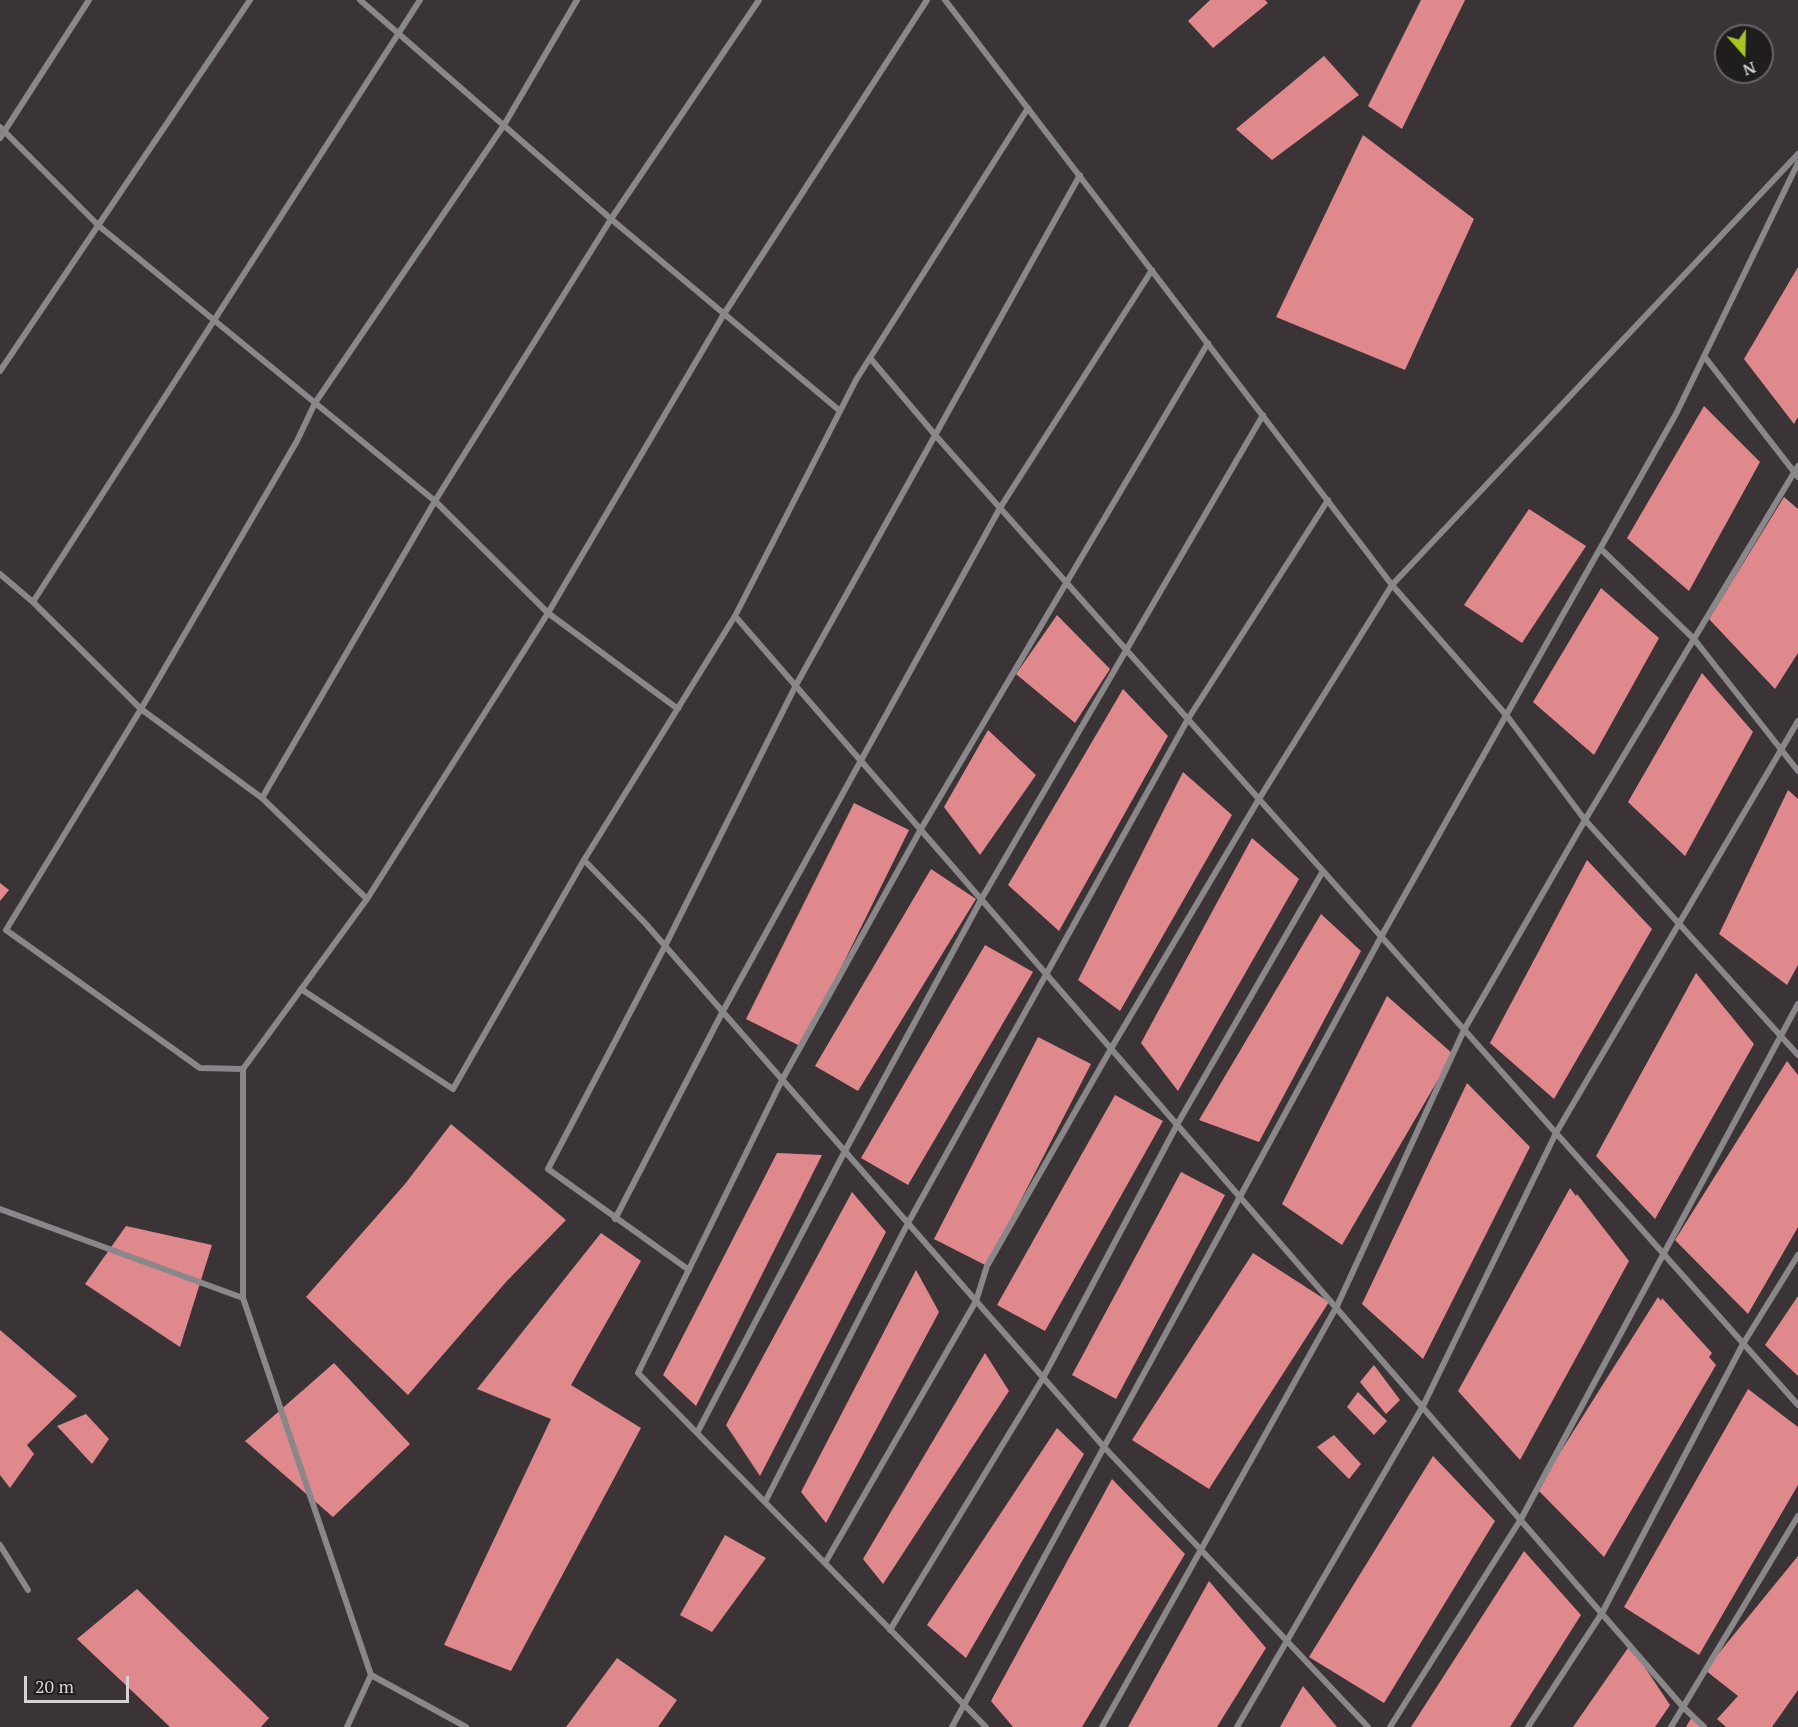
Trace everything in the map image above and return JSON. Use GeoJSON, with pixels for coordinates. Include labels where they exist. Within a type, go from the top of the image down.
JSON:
{"type":"FeatureCollection","features":[{"type":"Feature","properties":{"kind":"street"},"geometry":{"type":"LineString","coordinates":[[0,138],[3,129],[89,0]]}},
{"type":"Feature","properties":{"kind":"street"},"geometry":{"type":"LineString","coordinates":[[0,371],[250,0]]}},
{"type":"Feature","properties":{"kind":"street"},"geometry":{"type":"LineString","coordinates":[[360,0],[611,219],[840,411]]}},
{"type":"Feature","properties":{"kind":"street"},"geometry":{"type":"LineString","coordinates":[[33,602],[420,0]]}},
{"type":"Feature","properties":{"kind":"street"},"geometry":{"type":"LineString","coordinates":[[243,1069],[200,1068],[6,930],[141,709],[297,441],[315,403],[504,125],[577,0]]}},
{"type":"Feature","properties":{"kind":"street"},"geometry":{"type":"LineString","coordinates":[[262,798],[435,501],[611,219],[759,0]]}},
{"type":"Feature","properties":{"kind":"street"},"geometry":{"type":"LineString","coordinates":[[466,1727],[371,1675],[243,1298],[243,1069],[367,899],[548,613],[724,314],[927,0]]}},
{"type":"Feature","properties":{"kind":"street"},"geometry":{"type":"LineString","coordinates":[[945,0],[1392,585],[1506,716],[1585,820],[1798,1055]]}},
{"type":"Feature","properties":{"kind":"street"},"geometry":{"type":"LineString","coordinates":[[301,989],[453,1089],[584,860],[735,616],[840,411],[870,358],[1028,108]]}},
{"type":"Feature","properties":{"kind":"street"},"geometry":{"type":"LineString","coordinates":[[3,129],[99,226],[435,501],[548,613],[678,709]]}},
{"type":"Feature","properties":{"kind":"street"},"geometry":{"type":"LineString","coordinates":[[825,1563],[976,1301],[987,1266],[1112,1047],[1259,799],[1392,585],[1798,154]]}},
{"type":"Feature","properties":{"kind":"street"},"geometry":{"type":"LineString","coordinates":[[952,1727],[1381,937],[1676,414],[1796,174],[1798,163]]}},
{"type":"Feature","properties":{"kind":"street"},"geometry":{"type":"LineString","coordinates":[[689,1270],[548,1169],[665,946],[796,685],[1080,175]]}},
{"type":"Feature","properties":{"kind":"street"},"geometry":{"type":"LineString","coordinates":[[615,1219],[723,1011],[1000,508],[1152,270]]}},
{"type":"Feature","properties":{"kind":"street"},"geometry":{"type":"LineString","coordinates":[[986,1727],[638,1373],[783,1080],[921,829],[1208,343]]}},
{"type":"Feature","properties":{"kind":"street"},"geometry":{"type":"LineString","coordinates":[[1704,356],[1796,475]]}},
{"type":"Feature","properties":{"kind":"street"},"geometry":{"type":"LineString","coordinates":[[870,358],[936,436],[1798,1405]]}},
{"type":"Feature","properties":{"kind":"street"},"geometry":{"type":"LineString","coordinates":[[697,1433],[845,1151],[982,898],[1263,414]]}},
{"type":"Feature","properties":{"kind":"street"},"geometry":{"type":"LineString","coordinates":[[1101,1727],[1337,1306],[1464,1030],[1585,820],[1796,475],[1798,466]]}},
{"type":"Feature","properties":{"kind":"street"},"geometry":{"type":"LineString","coordinates":[[765,1502],[908,1223],[1188,719],[1328,500]]}},
{"type":"Feature","properties":{"kind":"street"},"geometry":{"type":"LineString","coordinates":[[1600,549],[1694,639],[1798,771]]}},
{"type":"Feature","properties":{"kind":"street"},"geometry":{"type":"LineString","coordinates":[[0,574],[33,602],[141,709],[262,798],[367,899]]}},
{"type":"Feature","properties":{"kind":"street"},"geometry":{"type":"LineString","coordinates":[[735,616],[1112,1047],[1683,1707],[1704,1727]]}},
{"type":"Feature","properties":{"kind":"street"},"geometry":{"type":"LineString","coordinates":[[1237,1727],[1423,1406],[1556,1133],[1798,721]]}},
{"type":"Feature","properties":{"kind":"street"},"geometry":{"type":"LineString","coordinates":[[584,860],[723,1011],[1104,1448],[1368,1727]]}},
{"type":"Feature","properties":{"kind":"street"},"geometry":{"type":"LineString","coordinates":[[890,1630],[1043,1378],[1178,1123],[1323,871]]}},
{"type":"Feature","properties":{"kind":"street"},"geometry":{"type":"LineString","coordinates":[[1390,1727],[1521,1519],[1662,1252],[1798,1004]]}},
{"type":"Feature","properties":{"kind":"street"},"geometry":{"type":"LineString","coordinates":[[0,1209],[243,1298]]}},
{"type":"Feature","properties":{"kind":"street"},"geometry":{"type":"LineString","coordinates":[[1528,1727],[1602,1613],[1743,1344],[1798,1255]]}},
{"type":"Feature","properties":{"kind":"street"},"geometry":{"type":"LineString","coordinates":[[1671,1727],[1798,1516]]}},
{"type":"Feature","properties":{"kind":"street"},"geometry":{"type":"LineString","coordinates":[[0,1545],[28,1590]]}},
{"type":"Feature","properties":{"kind":"street"},"geometry":{"type":"LineString","coordinates":[[347,1727],[371,1675]]}},
{"type":"Feature","properties":{"kind":"building"},"geometry":{"type":"Polygon","coordinates":[[[1210,0],[1265,0],[1268,3],[1213,48],[1188,21],[1210,0]]]}},
{"type":"Feature","properties":{"kind":"building"},"geometry":{"type":"Polygon","coordinates":[[[1421,0],[1465,0],[1402,129],[1368,106],[1421,0]]]}},
{"type":"Feature","properties":{"kind":"building"},"geometry":{"type":"Polygon","coordinates":[[[1324,56],[1359,95],[1272,160],[1236,129],[1324,56]]]}},
{"type":"Feature","properties":{"kind":"building"},"geometry":{"type":"Polygon","coordinates":[[[1363,135],[1474,219],[1405,370],[1276,317],[1363,135]]]}},
{"type":"Feature","properties":{"kind":"building"},"geometry":{"type":"Polygon","coordinates":[[[1798,267],[1798,417],[1794,424],[1744,359],[1798,267]]]}},
{"type":"Feature","properties":{"kind":"building"},"geometry":{"type":"Polygon","coordinates":[[[1704,406],[1760,462],[1689,591],[1627,538],[1704,406]]]}},
{"type":"Feature","properties":{"kind":"building"},"geometry":{"type":"Polygon","coordinates":[[[1784,497],[1798,509],[1798,653],[1775,689],[1709,619],[1784,497]]]}},
{"type":"Feature","properties":{"kind":"building"},"geometry":{"type":"Polygon","coordinates":[[[1529,509],[1586,546],[1522,643],[1464,605],[1529,509]]]}},
{"type":"Feature","properties":{"kind":"building"},"geometry":{"type":"Polygon","coordinates":[[[1601,588],[1659,638],[1594,755],[1533,702],[1601,588]]]}},
{"type":"Feature","properties":{"kind":"building"},"geometry":{"type":"Polygon","coordinates":[[[1057,615],[1110,669],[1075,723],[1016,674],[1057,615]]]}},
{"type":"Feature","properties":{"kind":"building"},"geometry":{"type":"Polygon","coordinates":[[[1702,673],[1753,732],[1685,856],[1628,802],[1702,673]]]}},
{"type":"Feature","properties":{"kind":"building"},"geometry":{"type":"Polygon","coordinates":[[[1123,689],[1168,736],[1059,931],[1008,885],[1123,689]]]}},
{"type":"Feature","properties":{"kind":"building"},"geometry":{"type":"Polygon","coordinates":[[[988,730],[1036,775],[980,855],[944,807],[988,730]]]}},
{"type":"Feature","properties":{"kind":"building"},"geometry":{"type":"Polygon","coordinates":[[[1183,772],[1232,815],[1120,1011],[1078,980],[1183,772]]]}},
{"type":"Feature","properties":{"kind":"building"},"geometry":{"type":"Polygon","coordinates":[[[1788,790],[1798,799],[1798,965],[1787,985],[1719,934],[1788,790]]]}},
{"type":"Feature","properties":{"kind":"building"},"geometry":{"type":"Polygon","coordinates":[[[854,803],[909,830],[802,1047],[746,1019],[854,803]]]}},
{"type":"Feature","properties":{"kind":"building"},"geometry":{"type":"Polygon","coordinates":[[[1252,838],[1299,879],[1178,1091],[1141,1043],[1252,838]]]}},
{"type":"Feature","properties":{"kind":"building"},"geometry":{"type":"Polygon","coordinates":[[[1587,860],[1652,929],[1554,1099],[1490,1043],[1587,860]]]}},
{"type":"Feature","properties":{"kind":"building"},"geometry":{"type":"Polygon","coordinates":[[[931,869],[976,899],[858,1091],[815,1066],[931,869]]]}},
{"type":"Feature","properties":{"kind":"building"},"geometry":{"type":"Polygon","coordinates":[[[0,883],[9,890],[0,901],[0,883]]]}},
{"type":"Feature","properties":{"kind":"building"},"geometry":{"type":"Polygon","coordinates":[[[1321,914],[1361,951],[1259,1142],[1199,1120],[1321,914]]]}},
{"type":"Feature","properties":{"kind":"building"},"geometry":{"type":"Polygon","coordinates":[[[985,945],[1033,972],[908,1185],[861,1158],[985,945]]]}},
{"type":"Feature","properties":{"kind":"building"},"geometry":{"type":"Polygon","coordinates":[[[1696,973],[1754,1044],[1655,1219],[1596,1156],[1696,973]]]}},
{"type":"Feature","properties":{"kind":"building"},"geometry":{"type":"Polygon","coordinates":[[[1387,996],[1453,1054],[1342,1245],[1282,1204],[1387,996]]]}},
{"type":"Feature","properties":{"kind":"building"},"geometry":{"type":"Polygon","coordinates":[[[1038,1037],[1091,1064],[987,1266],[934,1239],[1038,1037]]]}},
{"type":"Feature","properties":{"kind":"building"},"geometry":{"type":"Polygon","coordinates":[[[1787,1061],[1798,1075],[1798,1227],[1748,1314],[1675,1240],[1787,1061]]]}},
{"type":"Feature","properties":{"kind":"building"},"geometry":{"type":"Polygon","coordinates":[[[1467,1083],[1530,1147],[1423,1359],[1362,1304],[1467,1083]]]}},
{"type":"Feature","properties":{"kind":"building"},"geometry":{"type":"Polygon","coordinates":[[[1115,1095],[1163,1121],[1045,1331],[997,1305],[1115,1095]]]}},
{"type":"Feature","properties":{"kind":"building"},"geometry":{"type":"Polygon","coordinates":[[[451,1124],[566,1220],[506,1282],[408,1395],[306,1297],[405,1184],[451,1124]]]}},
{"type":"Feature","properties":{"kind":"building"},"geometry":{"type":"Polygon","coordinates":[[[777,1153],[822,1155],[696,1406],[663,1375],[777,1153]]]}},
{"type":"Feature","properties":{"kind":"building"},"geometry":{"type":"Polygon","coordinates":[[[1181,1172],[1225,1195],[1116,1399],[1072,1375],[1181,1172]]]}},
{"type":"Feature","properties":{"kind":"building"},"geometry":{"type":"Polygon","coordinates":[[[1570,1188],[1629,1261],[1520,1460],[1458,1391],[1570,1188]]]}},
{"type":"Feature","properties":{"kind":"building"},"geometry":{"type":"Polygon","coordinates":[[[852,1192],[886,1232],[760,1476],[726,1425],[852,1192]]]}},
{"type":"Feature","properties":{"kind":"building"},"geometry":{"type":"Polygon","coordinates":[[[126,1226],[212,1245],[180,1347],[85,1284],[126,1226]]]}},
{"type":"Feature","properties":{"kind":"building"},"geometry":{"type":"Polygon","coordinates":[[[601,1233],[641,1261],[571,1385],[641,1428],[511,1671],[444,1645],[551,1419],[477,1389],[601,1233]]]}},
{"type":"Feature","properties":{"kind":"building"},"geometry":{"type":"Polygon","coordinates":[[[1253,1253],[1329,1302],[1209,1489],[1132,1440],[1253,1253]]]}},
{"type":"Feature","properties":{"kind":"building"},"geometry":{"type":"Polygon","coordinates":[[[916,1270],[939,1312],[826,1523],[801,1492],[916,1270]]]}},
{"type":"Feature","properties":{"kind":"building"},"geometry":{"type":"Polygon","coordinates":[[[1798,1296],[1798,1376],[1765,1345],[1798,1296]]]}},
{"type":"Feature","properties":{"kind":"building"},"geometry":{"type":"Polygon","coordinates":[[[1658,1297],[1661,1301],[1662,1298],[1712,1353],[1709,1357],[1716,1365],[1604,1557],[1537,1489],[1658,1297]]]}},
{"type":"Feature","properties":{"kind":"building"},"geometry":{"type":"Polygon","coordinates":[[[0,1330],[77,1396],[27,1445],[34,1454],[10,1488],[0,1475],[0,1330]]]}},
{"type":"Feature","properties":{"kind":"building"},"geometry":{"type":"Polygon","coordinates":[[[985,1353],[1009,1391],[883,1584],[863,1559],[985,1353]]]}},
{"type":"Feature","properties":{"kind":"building"},"geometry":{"type":"Polygon","coordinates":[[[334,1363],[410,1444],[333,1517],[245,1441],[334,1363]]]}},
{"type":"Feature","properties":{"kind":"building"},"geometry":{"type":"Polygon","coordinates":[[[1374,1365],[1400,1400],[1386,1414],[1360,1382],[1374,1365]]]}},
{"type":"Feature","properties":{"kind":"building"},"geometry":{"type":"Polygon","coordinates":[[[1748,1389],[1798,1427],[1798,1485],[1699,1655],[1624,1607],[1748,1389]]]}},
{"type":"Feature","properties":{"kind":"building"},"geometry":{"type":"Polygon","coordinates":[[[1358,1392],[1387,1421],[1374,1435],[1347,1407],[1358,1392]]]}},
{"type":"Feature","properties":{"kind":"building"},"geometry":{"type":"Polygon","coordinates":[[[86,1414],[109,1439],[92,1464],[57,1426],[86,1414]]]}},
{"type":"Feature","properties":{"kind":"building"},"geometry":{"type":"Polygon","coordinates":[[[1057,1428],[1084,1454],[966,1658],[927,1625],[1057,1428]]]}},
{"type":"Feature","properties":{"kind":"building"},"geometry":{"type":"Polygon","coordinates":[[[1334,1435],[1361,1464],[1349,1479],[1317,1447],[1334,1435]]]}},
{"type":"Feature","properties":{"kind":"building"},"geometry":{"type":"Polygon","coordinates":[[[1433,1456],[1495,1521],[1384,1703],[1309,1657],[1433,1456]]]}},
{"type":"Feature","properties":{"kind":"building"},"geometry":{"type":"Polygon","coordinates":[[[1112,1479],[1185,1554],[1082,1727],[1013,1727],[991,1701],[1112,1479]]]}},
{"type":"Feature","properties":{"kind":"building"},"geometry":{"type":"Polygon","coordinates":[[[725,1535],[766,1558],[712,1632],[680,1615],[725,1535]]]}},
{"type":"Feature","properties":{"kind":"building"},"geometry":{"type":"Polygon","coordinates":[[[1524,1551],[1581,1615],[1510,1727],[1411,1727],[1524,1551]]]}},
{"type":"Feature","properties":{"kind":"building"},"geometry":{"type":"Polygon","coordinates":[[[1798,1556],[1798,1690],[1772,1727],[1726,1727],[1717,1719],[1738,1696],[1705,1670],[1798,1556]]]}},
{"type":"Feature","properties":{"kind":"building"},"geometry":{"type":"Polygon","coordinates":[[[1209,1581],[1266,1648],[1217,1727],[1128,1727],[1209,1581]]]}},
{"type":"Feature","properties":{"kind":"building"},"geometry":{"type":"Polygon","coordinates":[[[137,1589],[269,1718],[261,1727],[170,1727],[77,1639],[137,1589]]]}},
{"type":"Feature","properties":{"kind":"building"},"geometry":{"type":"Polygon","coordinates":[[[1630,1645],[1670,1705],[1655,1727],[1573,1727],[1630,1645]]]}},
{"type":"Feature","properties":{"kind":"building"},"geometry":{"type":"Polygon","coordinates":[[[617,1658],[677,1700],[658,1727],[566,1727],[617,1658]]]}},
{"type":"Feature","properties":{"kind":"building"},"geometry":{"type":"Polygon","coordinates":[[[1303,1686],[1337,1727],[1280,1727],[1303,1686]]]}},
{"type":"Feature","properties":{"kind":"building"},"geometry":{"type":"Polygon","coordinates":[[[1693,1715],[1700,1727],[1686,1727],[1693,1715]]]}}]}
